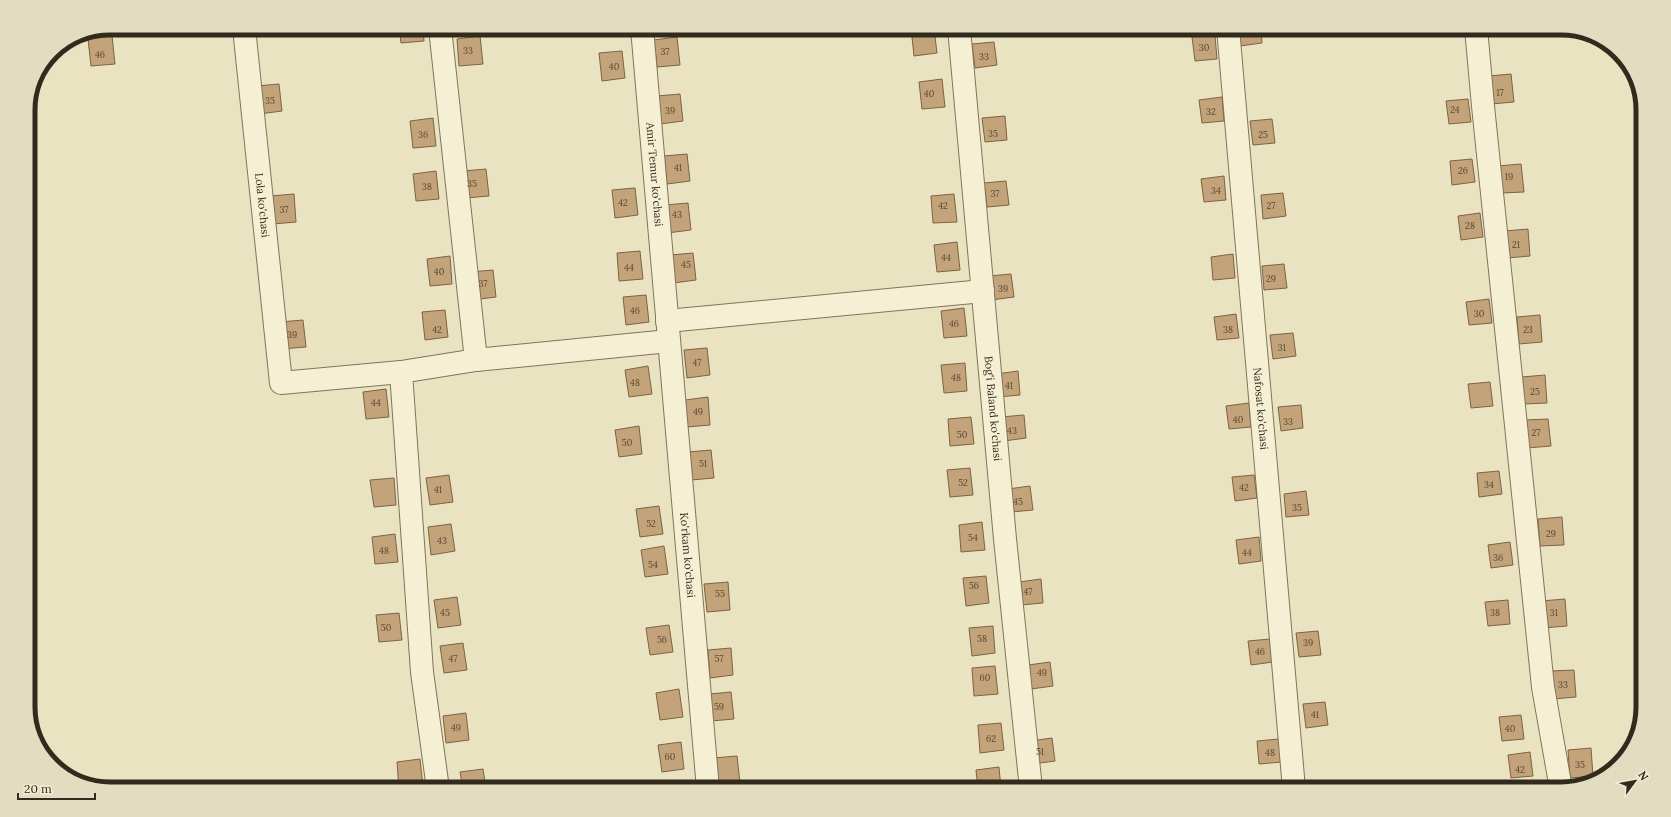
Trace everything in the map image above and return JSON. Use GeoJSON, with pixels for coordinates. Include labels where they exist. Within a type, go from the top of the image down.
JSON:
{"type":"FeatureCollection","features":[{"type":"Feature","properties":{"kind":"street","name":"Lola ko'chasi"},"geometry":{"type":"LineString","coordinates":[[245,35],[281,383],[401,372]]}},
{"type":"Feature","properties":{"kind":"street"},"geometry":{"type":"LineString","coordinates":[[441,35],[476,360]]}},
{"type":"Feature","properties":{"kind":"street","name":"Amir Temur ko'chasi"},"geometry":{"type":"LineString","coordinates":[[643,35],[668,331]]}},
{"type":"Feature","properties":{"kind":"street","name":"Bog'i Baland ko'chasi"},"geometry":{"type":"LineString","coordinates":[[960,35],[1005,539],[1029,782]]}},
{"type":"Feature","properties":{"kind":"street","name":"Nafosat ko'chasi"},"geometry":{"type":"LineString","coordinates":[[1229,35],[1293,782]]}},
{"type":"Feature","properties":{"kind":"street"},"geometry":{"type":"LineString","coordinates":[[1477,35],[1543,687],[1560,782]]}},
{"type":"Feature","properties":{"kind":"street"},"geometry":{"type":"LineString","coordinates":[[437,782],[422,672],[401,372],[668,331],[983,291]]}},
{"type":"Feature","properties":{"kind":"street","name":"Ko'rkam ko'chasi"},"geometry":{"type":"LineString","coordinates":[[668,331],[707,782]]}},
{"type":"Feature","properties":{"kind":"building"},"geometry":{"type":"Polygon","coordinates":[[[400,35],[424,35],[424,41],[401,43],[400,35]]]}},
{"type":"Feature","properties":{"kind":"building"},"geometry":{"type":"Polygon","coordinates":[[[912,35],[935,35],[937,53],[914,56],[912,35]]]}},
{"type":"Feature","properties":{"kind":"building"},"geometry":{"type":"Polygon","coordinates":[[[1215,35],[1217,59],[1195,61],[1192,37],[1215,35]]]}},
{"type":"Feature","properties":{"kind":"building"},"geometry":{"type":"Polygon","coordinates":[[[1239,35],[1261,35],[1262,43],[1240,46],[1239,35]]]}},
{"type":"Feature","properties":{"kind":"building"},"geometry":{"type":"Polygon","coordinates":[[[112,36],[115,64],[91,66],[88,39],[112,36]]]}},
{"type":"Feature","properties":{"kind":"building"},"geometry":{"type":"Polygon","coordinates":[[[480,36],[483,64],[459,66],[457,39],[480,36]]]}},
{"type":"Feature","properties":{"kind":"building"},"geometry":{"type":"Polygon","coordinates":[[[677,37],[680,65],[657,67],[654,40],[677,37]]]}},
{"type":"Feature","properties":{"kind":"building"},"geometry":{"type":"Polygon","coordinates":[[[994,42],[997,65],[975,68],[972,44],[994,42]]]}},
{"type":"Feature","properties":{"kind":"building"},"geometry":{"type":"Polygon","coordinates":[[[622,51],[625,78],[602,81],[599,53],[622,51]]]}},
{"type":"Feature","properties":{"kind":"building"},"geometry":{"type":"Polygon","coordinates":[[[1511,74],[1514,102],[1491,104],[1489,76],[1511,74]]]}},
{"type":"Feature","properties":{"kind":"building"},"geometry":{"type":"Polygon","coordinates":[[[942,79],[945,107],[922,109],[919,82],[942,79]]]}},
{"type":"Feature","properties":{"kind":"building"},"geometry":{"type":"Polygon","coordinates":[[[279,84],[282,111],[259,114],[256,86],[279,84]]]}},
{"type":"Feature","properties":{"kind":"building"},"geometry":{"type":"Polygon","coordinates":[[[680,94],[683,121],[660,124],[657,96],[680,94]]]}},
{"type":"Feature","properties":{"kind":"building"},"geometry":{"type":"Polygon","coordinates":[[[1222,97],[1224,121],[1202,123],[1199,100],[1222,97]]]}},
{"type":"Feature","properties":{"kind":"building"},"geometry":{"type":"Polygon","coordinates":[[[1468,99],[1471,122],[1449,124],[1446,101],[1468,99]]]}},
{"type":"Feature","properties":{"kind":"building"},"geometry":{"type":"Polygon","coordinates":[[[1005,116],[1007,140],[985,142],[982,118],[1005,116]]]}},
{"type":"Feature","properties":{"kind":"building"},"geometry":{"type":"Polygon","coordinates":[[[433,118],[436,146],[413,148],[410,121],[433,118]]]}},
{"type":"Feature","properties":{"kind":"building"},"geometry":{"type":"Polygon","coordinates":[[[1272,119],[1275,143],[1253,145],[1250,121],[1272,119]]]}},
{"type":"Feature","properties":{"kind":"building"},"geometry":{"type":"Polygon","coordinates":[[[687,154],[690,181],[667,184],[664,156],[687,154]]]}},
{"type":"Feature","properties":{"kind":"building"},"geometry":{"type":"Polygon","coordinates":[[[1472,159],[1475,182],[1452,185],[1450,161],[1472,159]]]}},
{"type":"Feature","properties":{"kind":"building"},"geometry":{"type":"Polygon","coordinates":[[[1521,164],[1524,192],[1501,193],[1498,166],[1521,164]]]}},
{"type":"Feature","properties":{"kind":"building"},"geometry":{"type":"Polygon","coordinates":[[[486,169],[489,196],[466,198],[463,171],[486,169]]]}},
{"type":"Feature","properties":{"kind":"building"},"geometry":{"type":"Polygon","coordinates":[[[436,171],[439,199],[416,201],[413,174],[436,171]]]}},
{"type":"Feature","properties":{"kind":"building"},"geometry":{"type":"Polygon","coordinates":[[[1224,176],[1226,200],[1204,202],[1201,179],[1224,176]]]}},
{"type":"Feature","properties":{"kind":"building"},"geometry":{"type":"Polygon","coordinates":[[[1006,181],[1009,205],[987,207],[984,183],[1006,181]]]}},
{"type":"Feature","properties":{"kind":"building"},"geometry":{"type":"Polygon","coordinates":[[[635,188],[638,215],[615,218],[612,190],[635,188]]]}},
{"type":"Feature","properties":{"kind":"building"},"geometry":{"type":"Polygon","coordinates":[[[1283,193],[1286,216],[1263,219],[1261,195],[1283,193]]]}},
{"type":"Feature","properties":{"kind":"building"},"geometry":{"type":"Polygon","coordinates":[[[294,194],[296,222],[273,224],[270,196],[294,194]]]}},
{"type":"Feature","properties":{"kind":"building"},"geometry":{"type":"Polygon","coordinates":[[[954,194],[957,222],[933,223],[931,196],[954,194]]]}},
{"type":"Feature","properties":{"kind":"building"},"geometry":{"type":"Polygon","coordinates":[[[688,203],[691,230],[667,233],[665,205],[688,203]]]}},
{"type":"Feature","properties":{"kind":"building"},"geometry":{"type":"Polygon","coordinates":[[[1480,213],[1483,237],[1461,240],[1458,216],[1480,213]]]}},
{"type":"Feature","properties":{"kind":"building"},"geometry":{"type":"Polygon","coordinates":[[[1528,229],[1530,256],[1507,258],[1505,231],[1528,229]]]}},
{"type":"Feature","properties":{"kind":"building"},"geometry":{"type":"Polygon","coordinates":[[[957,242],[960,270],[937,272],[934,245],[957,242]]]}},
{"type":"Feature","properties":{"kind":"building"},"geometry":{"type":"Polygon","coordinates":[[[640,251],[643,279],[619,281],[617,253],[640,251]]]}},
{"type":"Feature","properties":{"kind":"building"},"geometry":{"type":"Polygon","coordinates":[[[693,253],[696,280],[673,283],[670,255],[693,253]]]}},
{"type":"Feature","properties":{"kind":"building"},"geometry":{"type":"Polygon","coordinates":[[[1233,254],[1235,278],[1213,280],[1211,257],[1233,254]]]}},
{"type":"Feature","properties":{"kind":"building"},"geometry":{"type":"Polygon","coordinates":[[[450,256],[452,284],[430,286],[427,259],[450,256]]]}},
{"type":"Feature","properties":{"kind":"building"},"geometry":{"type":"Polygon","coordinates":[[[1284,264],[1287,288],[1264,290],[1262,266],[1284,264]]]}},
{"type":"Feature","properties":{"kind":"building"},"geometry":{"type":"Polygon","coordinates":[[[493,270],[496,297],[472,300],[470,272],[493,270]]]}},
{"type":"Feature","properties":{"kind":"building"},"geometry":{"type":"Polygon","coordinates":[[[1011,274],[1014,297],[991,300],[989,276],[1011,274]]]}},
{"type":"Feature","properties":{"kind":"building"},"geometry":{"type":"Polygon","coordinates":[[[646,295],[649,322],[626,325],[623,297],[646,295]]]}},
{"type":"Feature","properties":{"kind":"building"},"geometry":{"type":"Polygon","coordinates":[[[1489,299],[1492,323],[1469,325],[1466,302],[1489,299]]]}},
{"type":"Feature","properties":{"kind":"building"},"geometry":{"type":"Polygon","coordinates":[[[964,308],[967,336],[944,338],[941,311],[964,308]]]}},
{"type":"Feature","properties":{"kind":"building"},"geometry":{"type":"Polygon","coordinates":[[[445,310],[448,337],[425,340],[422,312],[445,310]]]}},
{"type":"Feature","properties":{"kind":"building"},"geometry":{"type":"Polygon","coordinates":[[[1236,314],[1239,338],[1217,340],[1214,317],[1236,314]]]}},
{"type":"Feature","properties":{"kind":"building"},"geometry":{"type":"Polygon","coordinates":[[[1540,315],[1542,342],[1519,344],[1517,317],[1540,315]]]}},
{"type":"Feature","properties":{"kind":"building"},"geometry":{"type":"Polygon","coordinates":[[[303,320],[306,347],[282,349],[280,322],[303,320]]]}},
{"type":"Feature","properties":{"kind":"building"},"geometry":{"type":"Polygon","coordinates":[[[1293,333],[1296,356],[1273,359],[1270,335],[1293,333]]]}},
{"type":"Feature","properties":{"kind":"building"},"geometry":{"type":"Polygon","coordinates":[[[707,348],[710,375],[687,378],[684,350],[707,348]]]}},
{"type":"Feature","properties":{"kind":"building"},"geometry":{"type":"Polygon","coordinates":[[[965,363],[967,391],[944,393],[941,365],[965,363]]]}},
{"type":"Feature","properties":{"kind":"building"},"geometry":{"type":"Polygon","coordinates":[[[648,366],[652,394],[629,397],[625,370],[648,366]]]}},
{"type":"Feature","properties":{"kind":"building"},"geometry":{"type":"Polygon","coordinates":[[[1018,371],[1020,395],[998,397],[996,374],[1018,371]]]}},
{"type":"Feature","properties":{"kind":"building"},"geometry":{"type":"Polygon","coordinates":[[[1545,375],[1547,403],[1524,404],[1522,377],[1545,375]]]}},
{"type":"Feature","properties":{"kind":"building"},"geometry":{"type":"Polygon","coordinates":[[[1490,382],[1493,406],[1471,408],[1468,384],[1490,382]]]}},
{"type":"Feature","properties":{"kind":"building"},"geometry":{"type":"Polygon","coordinates":[[[386,389],[389,417],[366,419],[363,392],[386,389]]]}},
{"type":"Feature","properties":{"kind":"building"},"geometry":{"type":"Polygon","coordinates":[[[708,397],[710,425],[687,427],[685,400],[708,397]]]}},
{"type":"Feature","properties":{"kind":"building"},"geometry":{"type":"Polygon","coordinates":[[[1249,403],[1251,427],[1229,429],[1226,406],[1249,403]]]}},
{"type":"Feature","properties":{"kind":"building"},"geometry":{"type":"Polygon","coordinates":[[[1301,405],[1303,428],[1281,431],[1278,407],[1301,405]]]}},
{"type":"Feature","properties":{"kind":"building"},"geometry":{"type":"Polygon","coordinates":[[[1024,415],[1026,438],[1004,441],[1001,417],[1024,415]]]}},
{"type":"Feature","properties":{"kind":"building"},"geometry":{"type":"Polygon","coordinates":[[[971,417],[974,444],[950,446],[948,419],[971,417]]]}},
{"type":"Feature","properties":{"kind":"building"},"geometry":{"type":"Polygon","coordinates":[[[1548,419],[1551,446],[1527,448],[1525,420],[1548,419]]]}},
{"type":"Feature","properties":{"kind":"building"},"geometry":{"type":"Polygon","coordinates":[[[639,426],[642,454],[619,457],[615,430],[639,426]]]}},
{"type":"Feature","properties":{"kind":"building"},"geometry":{"type":"Polygon","coordinates":[[[711,450],[714,478],[691,480],[688,452],[711,450]]]}},
{"type":"Feature","properties":{"kind":"building"},"geometry":{"type":"Polygon","coordinates":[[[970,468],[973,495],[950,497],[947,470],[970,468]]]}},
{"type":"Feature","properties":{"kind":"building"},"geometry":{"type":"Polygon","coordinates":[[[1499,471],[1502,494],[1479,497],[1477,473],[1499,471]]]}},
{"type":"Feature","properties":{"kind":"building"},"geometry":{"type":"Polygon","coordinates":[[[449,475],[453,502],[430,505],[426,478],[449,475]]]}},
{"type":"Feature","properties":{"kind":"building"},"geometry":{"type":"Polygon","coordinates":[[[1254,475],[1257,498],[1235,501],[1232,477],[1254,475]]]}},
{"type":"Feature","properties":{"kind":"building"},"geometry":{"type":"Polygon","coordinates":[[[394,478],[396,505],[374,507],[370,480],[394,478]]]}},
{"type":"Feature","properties":{"kind":"building"},"geometry":{"type":"Polygon","coordinates":[[[1030,486],[1033,510],[1011,512],[1008,489],[1030,486]]]}},
{"type":"Feature","properties":{"kind":"building"},"geometry":{"type":"Polygon","coordinates":[[[1306,491],[1309,515],[1286,517],[1284,494],[1306,491]]]}},
{"type":"Feature","properties":{"kind":"building"},"geometry":{"type":"Polygon","coordinates":[[[659,506],[663,534],[640,537],[636,509],[659,506]]]}},
{"type":"Feature","properties":{"kind":"building"},"geometry":{"type":"Polygon","coordinates":[[[1562,517],[1564,545],[1540,546],[1538,519],[1562,517]]]}},
{"type":"Feature","properties":{"kind":"building"},"geometry":{"type":"Polygon","coordinates":[[[982,522],[985,550],[961,552],[959,525],[982,522]]]}},
{"type":"Feature","properties":{"kind":"building"},"geometry":{"type":"Polygon","coordinates":[[[451,524],[455,551],[431,555],[428,527],[451,524]]]}},
{"type":"Feature","properties":{"kind":"building"},"geometry":{"type":"Polygon","coordinates":[[[395,534],[398,562],[375,564],[372,537],[395,534]]]}},
{"type":"Feature","properties":{"kind":"building"},"geometry":{"type":"Polygon","coordinates":[[[1259,537],[1261,561],[1239,564],[1236,540],[1259,537]]]}},
{"type":"Feature","properties":{"kind":"building"},"geometry":{"type":"Polygon","coordinates":[[[1510,542],[1513,565],[1491,568],[1488,545],[1510,542]]]}},
{"type":"Feature","properties":{"kind":"building"},"geometry":{"type":"Polygon","coordinates":[[[664,546],[668,574],[645,577],[641,550],[664,546]]]}},
{"type":"Feature","properties":{"kind":"building"},"geometry":{"type":"Polygon","coordinates":[[[986,576],[989,603],[966,606],[963,578],[986,576]]]}},
{"type":"Feature","properties":{"kind":"building"},"geometry":{"type":"Polygon","coordinates":[[[1041,579],[1043,603],[1021,605],[1019,582],[1041,579]]]}},
{"type":"Feature","properties":{"kind":"building"},"geometry":{"type":"Polygon","coordinates":[[[728,582],[730,610],[707,612],[704,584],[728,582]]]}},
{"type":"Feature","properties":{"kind":"building"},"geometry":{"type":"Polygon","coordinates":[[[457,597],[461,625],[438,628],[434,600],[457,597]]]}},
{"type":"Feature","properties":{"kind":"building"},"geometry":{"type":"Polygon","coordinates":[[[1565,599],[1567,626],[1543,628],[1541,601],[1565,599]]]}},
{"type":"Feature","properties":{"kind":"building"},"geometry":{"type":"Polygon","coordinates":[[[1508,600],[1510,624],[1488,626],[1485,602],[1508,600]]]}},
{"type":"Feature","properties":{"kind":"building"},"geometry":{"type":"Polygon","coordinates":[[[399,613],[402,640],[379,642],[376,615],[399,613]]]}},
{"type":"Feature","properties":{"kind":"building"},"geometry":{"type":"Polygon","coordinates":[[[669,625],[673,652],[650,655],[646,628],[669,625]]]}},
{"type":"Feature","properties":{"kind":"building"},"geometry":{"type":"Polygon","coordinates":[[[993,626],[995,653],[972,656],[969,628],[993,626]]]}},
{"type":"Feature","properties":{"kind":"building"},"geometry":{"type":"Polygon","coordinates":[[[1318,631],[1321,655],[1299,657],[1296,633],[1318,631]]]}},
{"type":"Feature","properties":{"kind":"building"},"geometry":{"type":"Polygon","coordinates":[[[1270,639],[1273,662],[1251,665],[1248,641],[1270,639]]]}},
{"type":"Feature","properties":{"kind":"building"},"geometry":{"type":"Polygon","coordinates":[[[463,643],[467,670],[444,673],[440,646],[463,643]]]}},
{"type":"Feature","properties":{"kind":"building"},"geometry":{"type":"Polygon","coordinates":[[[731,648],[733,675],[710,678],[708,650],[731,648]]]}},
{"type":"Feature","properties":{"kind":"building"},"geometry":{"type":"Polygon","coordinates":[[[1050,662],[1053,686],[1031,689],[1028,665],[1050,662]]]}},
{"type":"Feature","properties":{"kind":"building"},"geometry":{"type":"Polygon","coordinates":[[[995,666],[998,694],[974,696],[972,668],[995,666]]]}},
{"type":"Feature","properties":{"kind":"building"},"geometry":{"type":"Polygon","coordinates":[[[1574,670],[1576,697],[1553,699],[1551,671],[1574,670]]]}},
{"type":"Feature","properties":{"kind":"building"},"geometry":{"type":"Polygon","coordinates":[[[679,689],[683,717],[660,720],[656,693],[679,689]]]}},
{"type":"Feature","properties":{"kind":"building"},"geometry":{"type":"Polygon","coordinates":[[[731,692],[734,719],[711,721],[709,694],[731,692]]]}},
{"type":"Feature","properties":{"kind":"building"},"geometry":{"type":"Polygon","coordinates":[[[1325,702],[1328,725],[1306,728],[1303,704],[1325,702]]]}},
{"type":"Feature","properties":{"kind":"building"},"geometry":{"type":"Polygon","coordinates":[[[466,713],[469,740],[446,743],[443,716],[466,713]]]}},
{"type":"Feature","properties":{"kind":"building"},"geometry":{"type":"Polygon","coordinates":[[[1521,715],[1524,739],[1502,741],[1499,717],[1521,715]]]}},
{"type":"Feature","properties":{"kind":"building"},"geometry":{"type":"Polygon","coordinates":[[[1001,723],[1004,750],[980,753],[978,725],[1001,723]]]}},
{"type":"Feature","properties":{"kind":"building"},"geometry":{"type":"Polygon","coordinates":[[[1052,738],[1055,761],[1033,764],[1030,741],[1052,738]]]}},
{"type":"Feature","properties":{"kind":"building"},"geometry":{"type":"Polygon","coordinates":[[[1279,739],[1282,762],[1259,764],[1257,741],[1279,739]]]}},
{"type":"Feature","properties":{"kind":"building"},"geometry":{"type":"Polygon","coordinates":[[[681,742],[684,769],[662,772],[658,745],[681,742]]]}},
{"type":"Feature","properties":{"kind":"building"},"geometry":{"type":"Polygon","coordinates":[[[1591,748],[1593,774],[1589,776],[1570,778],[1568,750],[1591,748]]]}},
{"type":"Feature","properties":{"kind":"building"},"geometry":{"type":"Polygon","coordinates":[[[1530,752],[1533,776],[1511,778],[1508,755],[1530,752]]]}},
{"type":"Feature","properties":{"kind":"building"},"geometry":{"type":"Polygon","coordinates":[[[737,756],[740,782],[717,782],[714,758],[737,756]]]}},
{"type":"Feature","properties":{"kind":"building"},"geometry":{"type":"Polygon","coordinates":[[[420,759],[422,782],[398,782],[397,762],[420,759]]]}},
{"type":"Feature","properties":{"kind":"building"},"geometry":{"type":"Polygon","coordinates":[[[999,767],[1000,782],[977,782],[976,770],[999,767]]]}},
{"type":"Feature","properties":{"kind":"building"},"geometry":{"type":"Polygon","coordinates":[[[483,769],[485,782],[462,782],[460,772],[483,769]]]}}]}
